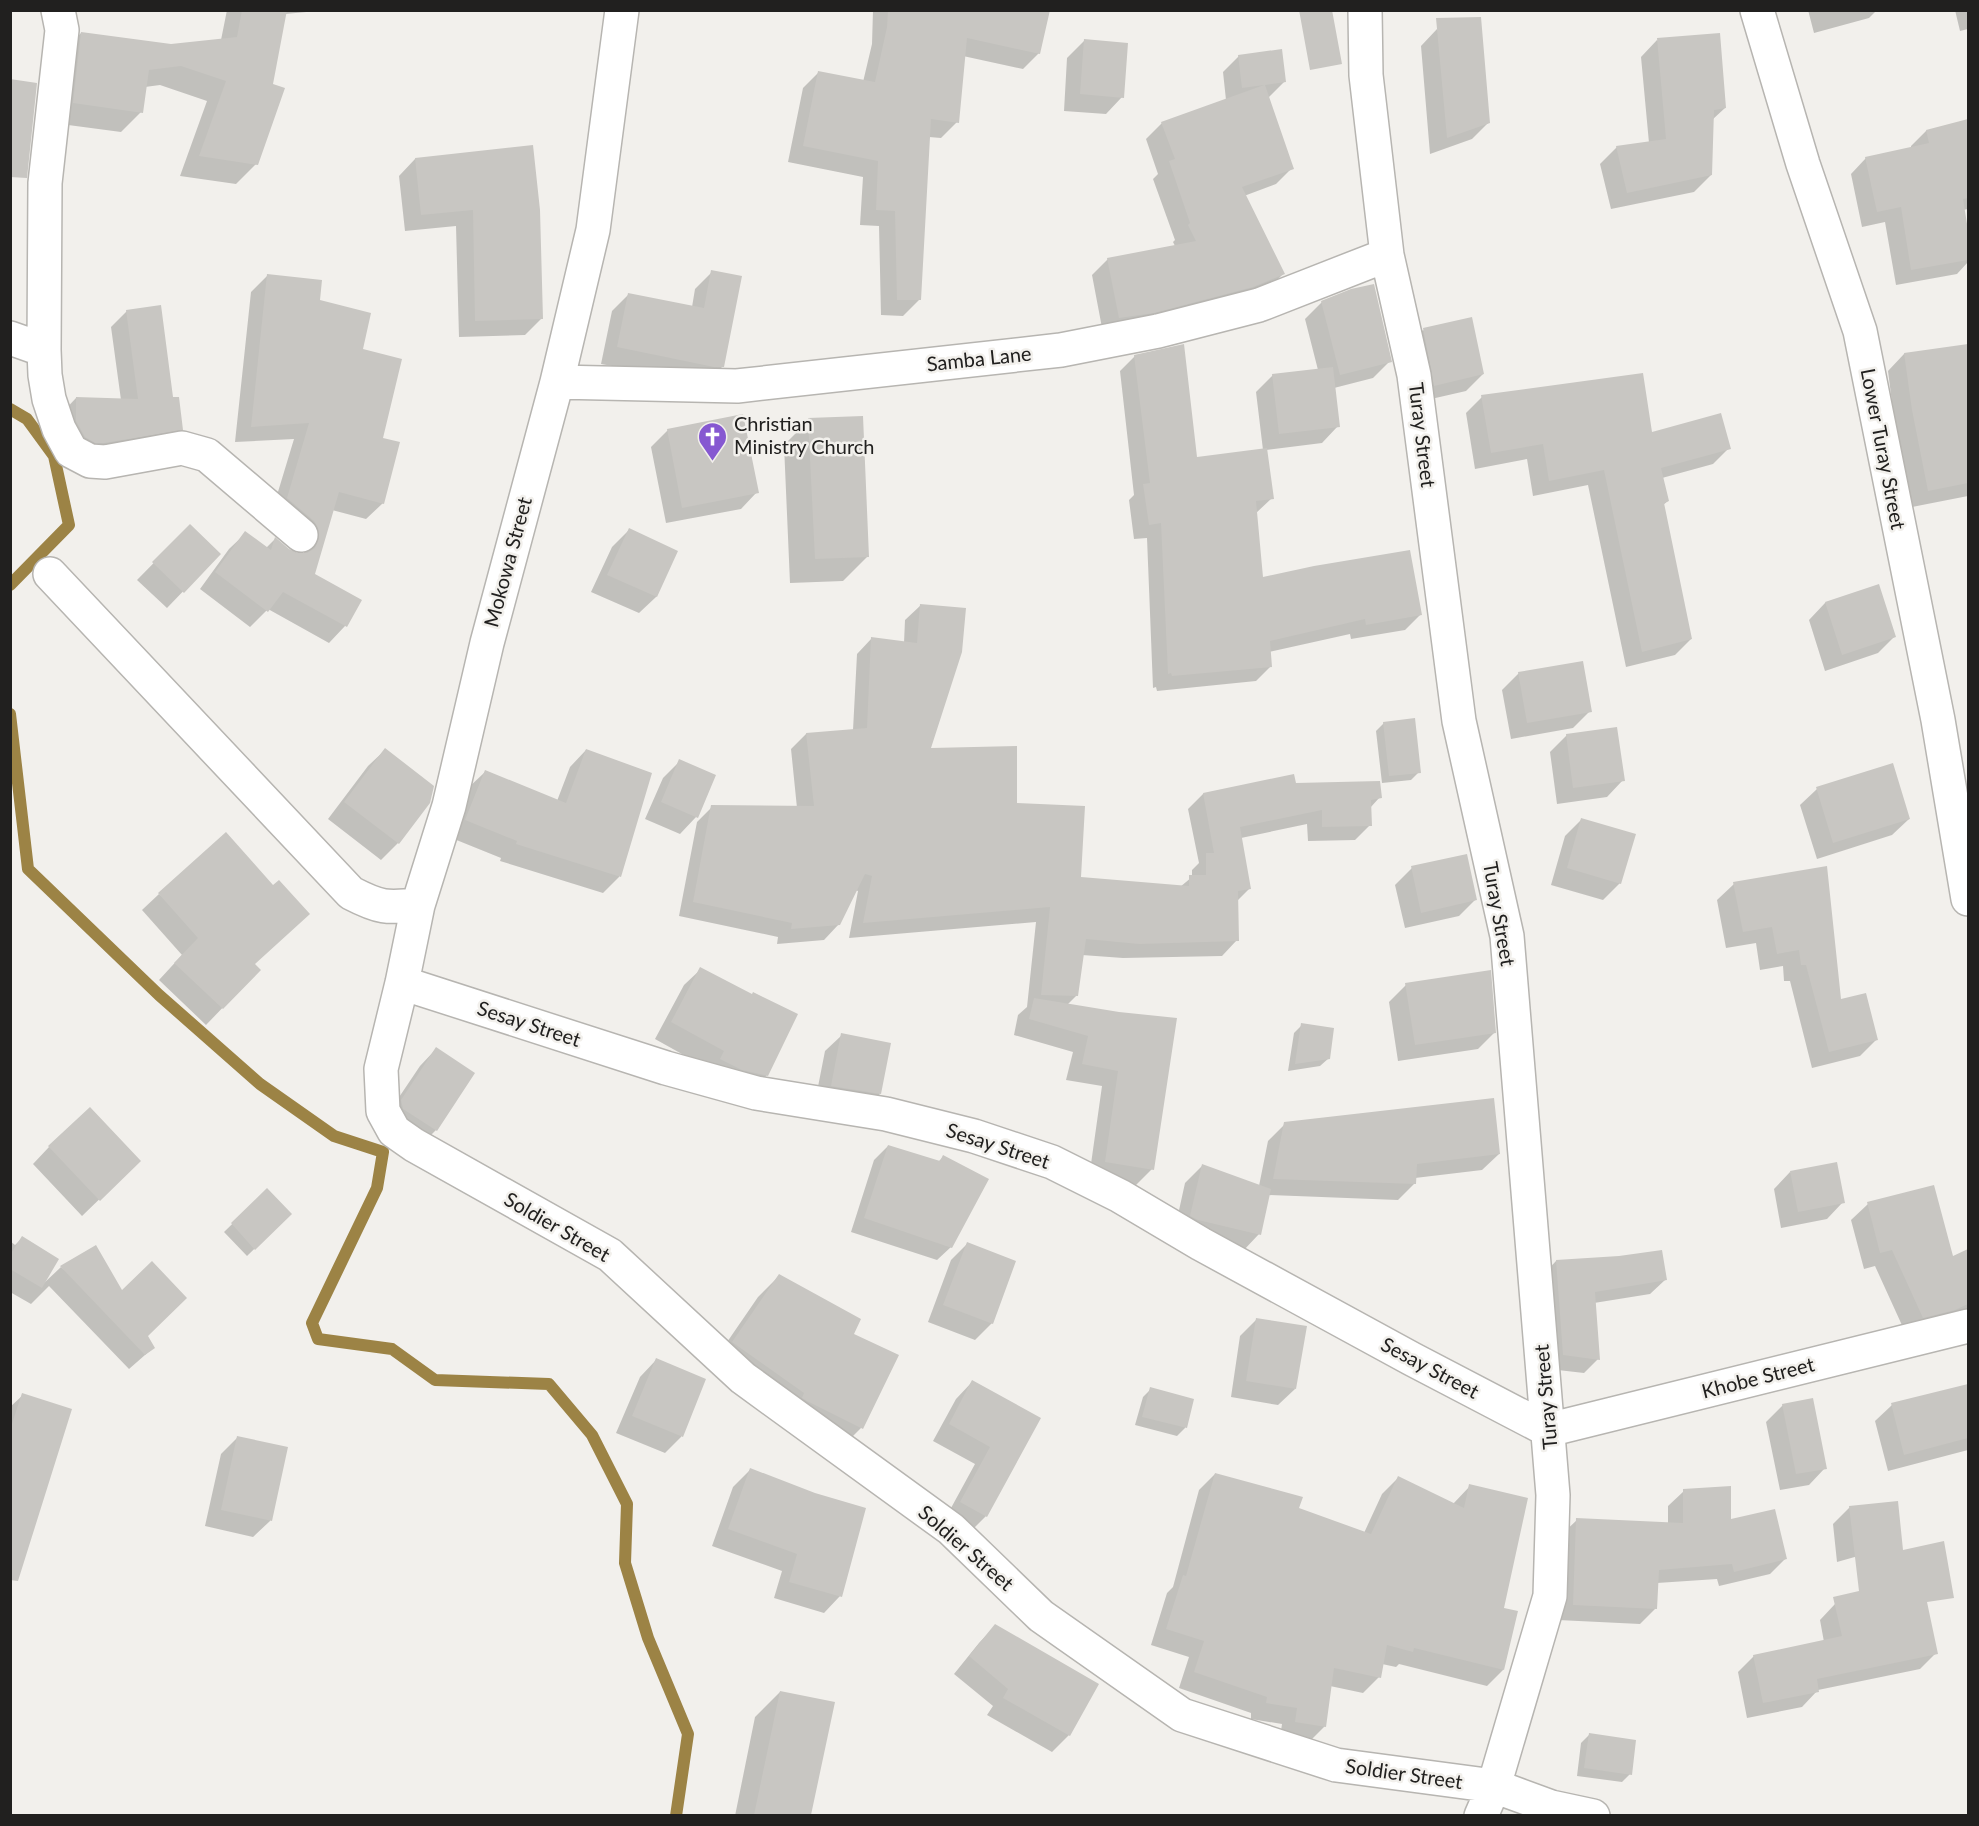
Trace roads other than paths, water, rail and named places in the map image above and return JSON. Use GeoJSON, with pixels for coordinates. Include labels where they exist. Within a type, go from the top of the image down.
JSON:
{"type":"FeatureCollection","features":[{"type":"Feature","properties":{"kind":"street"},"geometry":{"type":"LineString","coordinates":[[58,10],[62,30],[45,183],[44,350],[49,399],[59,429],[71,451],[90,461],[105,462],[182,448],[207,455],[301,535]]}},
{"type":"Feature","properties":{"kind":"street","name":"Mokowa Street"},"geometry":{"type":"LineString","coordinates":[[383,1111],[381,1069],[418,905],[449,806],[487,643],[557,382],[593,230],[622,10]]}},
{"type":"Feature","properties":{"kind":"street","name":"Turay Street"},"geometry":{"type":"LineString","coordinates":[[1365,10],[1366,75],[1387,255],[1414,375],[1459,722],[1507,936],[1553,1495],[1550,1596],[1494,1786],[1481,1815]]}},
{"type":"Feature","properties":{"kind":"street","name":"Lower Turay Street"},"geometry":{"type":"LineString","coordinates":[[1757,10],[1803,164],[1860,332],[1938,720],[1968,899]]}},
{"type":"Feature","properties":{"kind":"street","name":"Samba Lane"},"geometry":{"type":"LineString","coordinates":[[557,382],[737,386],[1061,350],[1158,331],[1259,305],[1387,255]]}},
{"type":"Feature","properties":{"kind":"street"},"geometry":{"type":"LineString","coordinates":[[10,338],[44,350]]}},
{"type":"Feature","properties":{"kind":"street"},"geometry":{"type":"LineString","coordinates":[[50,574],[351,893],[376,906],[418,905]]}},
{"type":"Feature","properties":{"kind":"street","name":"Sesay Street"},"geometry":{"type":"LineString","coordinates":[[402,983],[666,1068],[756,1093],[886,1114],[974,1136],[1052,1162],[1120,1196],[1201,1244],[1548,1430]]}},
{"type":"Feature","properties":{"kind":"street","name":"Soldier Street"},"geometry":{"type":"LineString","coordinates":[[383,1111],[393,1131],[414,1145],[610,1255],[742,1378],[951,1529],[1041,1616],[1182,1715],[1336,1765],[1494,1786],[1551,1807],[1593,1815]]}},
{"type":"Feature","properties":{"kind":"street","name":"Khobe Street"},"geometry":{"type":"LineString","coordinates":[[1548,1430],[1968,1326]]}},
{"type":"Feature","properties":{"kind":"waterway"},"geometry":{"type":"LineString","coordinates":[[10,409],[27,419],[54,456],[69,525],[10,585]]}},
{"type":"Feature","properties":{"kind":"waterway"},"geometry":{"type":"LineString","coordinates":[[10,714],[28,869],[159,995],[260,1084],[334,1136],[383,1152],[377,1188],[312,1323],[318,1339],[392,1349],[435,1380],[549,1384],[592,1435],[627,1504],[625,1563],[648,1638],[688,1734],[676,1816]]}},
{"type":"Feature","properties":{"kind":"place","name":"Christian Ministry Church"},"geometry":{"type":"Point","coordinates":[713,462]}}]}
